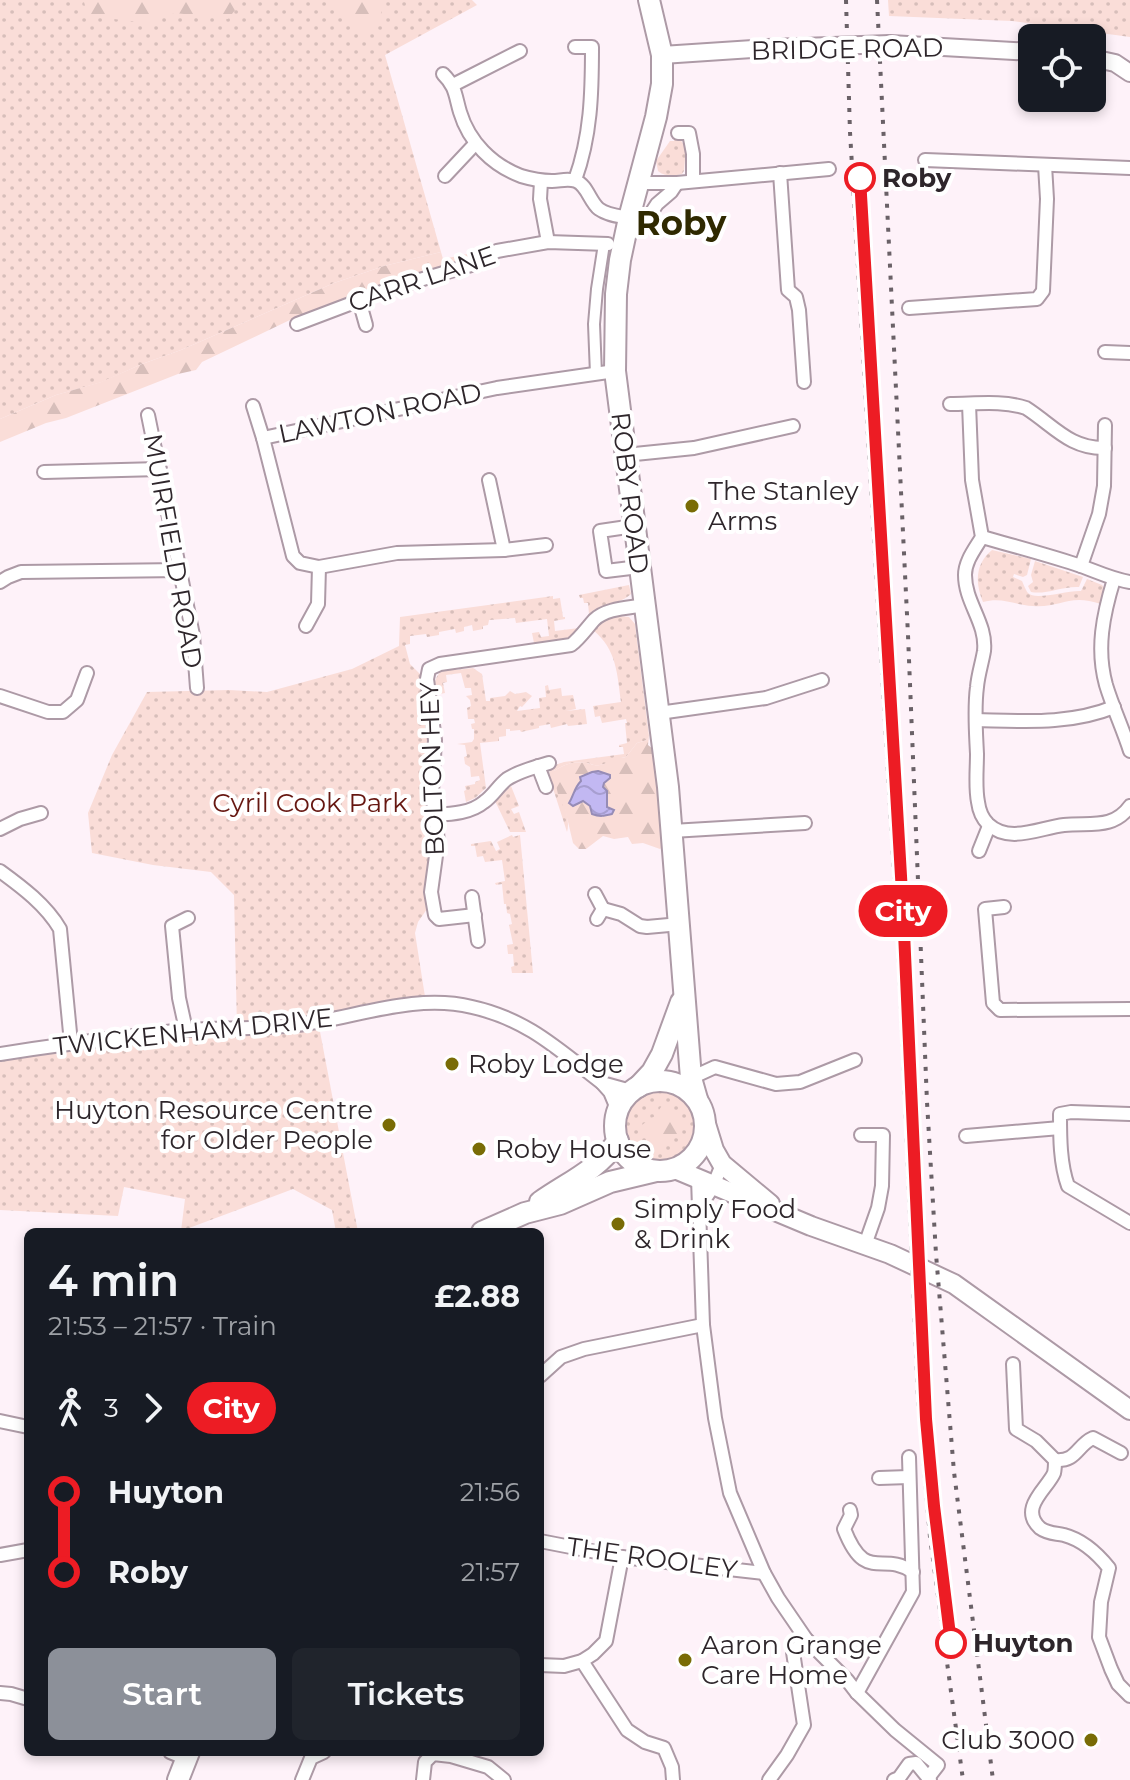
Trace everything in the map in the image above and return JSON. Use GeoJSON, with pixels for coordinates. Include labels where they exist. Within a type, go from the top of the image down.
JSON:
{"type":"FeatureCollection","features":[{"type":"Feature","properties":{"kind":"main road","name":"ROBY ROAD"},"geometry":{"type":"LineString","coordinates":[[649,0],[662,55],[662,84],[639,183],[635,222],[620,260],[606,372],[625,455],[659,713],[672,831],[691,1078],[697,1099]]}},
{"type":"Feature","properties":{"kind":"main road","name":"ROBY ROAD"},"geometry":{"type":"LineString","coordinates":[[635,1089],[652,1072],[662,1054],[685,991]]}},
{"type":"Feature","properties":{"kind":"main road"},"geometry":{"type":"LineString","coordinates":[[785,1216],[722,1164],[714,1150],[703,1111],[688,1090],[664,1081],[651,1082],[635,1089],[623,1100],[615,1126],[618,1141],[632,1162],[643,1168],[666,1170],[706,1182],[785,1216],[890,1254],[954,1284],[1130,1410]]}},
{"type":"Feature","properties":{"kind":"main road"},"geometry":{"type":"LineString","coordinates":[[491,1228],[525,1213],[560,1204],[610,1182],[688,1162],[698,1152],[706,1124]]}},
{"type":"Feature","properties":{"kind":"main road"},"geometry":{"type":"LineString","coordinates":[[525,1213],[584,1176],[608,1155],[618,1141]]}},
{"type":"Feature","properties":{"kind":"main road"},"geometry":{"type":"LineString","coordinates":[[178,1780],[182,1756]]}},
{"type":"Feature","properties":{"kind":"street","name":"BRIDGE ROAD"},"geometry":{"type":"LineString","coordinates":[[662,55],[890,44],[1018,51]]}},
{"type":"Feature","properties":{"kind":"street"},"geometry":{"type":"LineString","coordinates":[[575,47],[592,47],[591,107],[575,180]]}},
{"type":"Feature","properties":{"kind":"street"},"geometry":{"type":"LineString","coordinates":[[453,85],[520,51]]}},
{"type":"Feature","properties":{"kind":"street"},"geometry":{"type":"LineString","coordinates":[[1106,61],[1130,73]]}},
{"type":"Feature","properties":{"kind":"street"},"geometry":{"type":"LineString","coordinates":[[443,74],[453,85],[460,114],[475,144],[508,170],[541,181],[575,180],[599,208],[635,222],[671,192],[677,183]]}},
{"type":"Feature","properties":{"kind":"street"},"geometry":{"type":"LineString","coordinates":[[678,133],[689,133],[693,181]]}},
{"type":"Feature","properties":{"kind":"street"},"geometry":{"type":"LineString","coordinates":[[445,176],[475,144]]}},
{"type":"Feature","properties":{"kind":"street"},"geometry":{"type":"LineString","coordinates":[[925,160],[1130,168]]}},
{"type":"Feature","properties":{"kind":"street"},"geometry":{"type":"LineString","coordinates":[[909,308],[1037,299],[1043,291],[1045,165]]}},
{"type":"Feature","properties":{"kind":"street"},"geometry":{"type":"LineString","coordinates":[[639,183],[677,183],[829,169]]}},
{"type":"Feature","properties":{"kind":"street"},"geometry":{"type":"LineString","coordinates":[[780,173],[788,290],[796,297],[799,310],[804,382]]}},
{"type":"Feature","properties":{"kind":"street"},"geometry":{"type":"LineString","coordinates":[[541,181],[540,199],[548,242]]}},
{"type":"Feature","properties":{"kind":"street","name":"CARR LANE"},"geometry":{"type":"LineString","coordinates":[[297,324],[359,300],[478,263],[497,251],[548,242],[606,244]]}},
{"type":"Feature","properties":{"kind":"street"},"geometry":{"type":"LineString","coordinates":[[606,244],[594,324],[606,372]]}},
{"type":"Feature","properties":{"kind":"street"},"geometry":{"type":"LineString","coordinates":[[359,300],[366,325]]}},
{"type":"Feature","properties":{"kind":"street"},"geometry":{"type":"LineString","coordinates":[[1105,352],[1130,353]]}},
{"type":"Feature","properties":{"kind":"street","name":"LAWTON ROAD"},"geometry":{"type":"LineString","coordinates":[[319,567],[300,563],[293,556],[263,438],[497,388],[606,372]]}},
{"type":"Feature","properties":{"kind":"street"},"geometry":{"type":"LineString","coordinates":[[950,404],[1016,405],[1035,414],[1079,445],[1105,448]]}},
{"type":"Feature","properties":{"kind":"street"},"geometry":{"type":"LineString","coordinates":[[969,404],[972,480],[982,537],[965,572],[968,597],[980,621],[985,642],[976,691],[977,800],[983,818],[989,826],[1011,834],[1068,824],[1103,824],[1116,820],[1130,806]]}},
{"type":"Feature","properties":{"kind":"street"},"geometry":{"type":"LineString","coordinates":[[253,406],[263,438]]}},
{"type":"Feature","properties":{"kind":"street","name":"MUIRFIELD ROAD"},"geometry":{"type":"LineString","coordinates":[[148,415],[193,635],[197,688]]}},
{"type":"Feature","properties":{"kind":"street"},"geometry":{"type":"LineString","coordinates":[[1081,566],[1102,500],[1106,469],[1105,425]]}},
{"type":"Feature","properties":{"kind":"street"},"geometry":{"type":"LineString","coordinates":[[625,455],[694,448],[793,426]]}},
{"type":"Feature","properties":{"kind":"street"},"geometry":{"type":"LineString","coordinates":[[44,472],[160,469]]}},
{"type":"Feature","properties":{"kind":"street"},"geometry":{"type":"LineString","coordinates":[[489,480],[504,550]]}},
{"type":"Feature","properties":{"kind":"street"},"geometry":{"type":"LineString","coordinates":[[634,526],[600,531],[606,571],[639,567]]}},
{"type":"Feature","properties":{"kind":"street"},"geometry":{"type":"LineString","coordinates":[[982,537],[1130,582]]}},
{"type":"Feature","properties":{"kind":"street"},"geometry":{"type":"LineString","coordinates":[[306,626],[318,604],[319,567],[397,553],[504,550],[546,545]]}},
{"type":"Feature","properties":{"kind":"street"},"geometry":{"type":"LineString","coordinates":[[0,564],[4,579],[21,572],[181,570]]}},
{"type":"Feature","properties":{"kind":"street"},"geometry":{"type":"LineString","coordinates":[[1114,579],[1101,637],[1103,670],[1130,751]]}},
{"type":"Feature","properties":{"kind":"street","name":"BOLTON HEY"},"geometry":{"type":"LineString","coordinates":[[475,915],[439,919],[435,915],[431,887],[438,850],[432,793],[435,740],[428,690],[429,669],[440,664],[571,645],[604,612],[645,605]]}},
{"type":"Feature","properties":{"kind":"street"},"geometry":{"type":"LineString","coordinates":[[0,696],[48,712],[63,712],[77,700],[87,673]]}},
{"type":"Feature","properties":{"kind":"street"},"geometry":{"type":"LineString","coordinates":[[659,713],[766,698],[822,680]]}},
{"type":"Feature","properties":{"kind":"street"},"geometry":{"type":"LineString","coordinates":[[976,720],[1063,720],[1086,717],[1114,707]]}},
{"type":"Feature","properties":{"kind":"street"},"geometry":{"type":"LineString","coordinates":[[435,815],[478,806],[505,781],[543,764],[546,787]]}},
{"type":"Feature","properties":{"kind":"street"},"geometry":{"type":"LineString","coordinates":[[0,829],[41,813]]}},
{"type":"Feature","properties":{"kind":"street"},"geometry":{"type":"LineString","coordinates":[[672,831],[805,823]]}},
{"type":"Feature","properties":{"kind":"street"},"geometry":{"type":"LineString","coordinates":[[979,851],[989,826]]}},
{"type":"Feature","properties":{"kind":"street"},"geometry":{"type":"LineString","coordinates":[[0,871],[52,915],[60,929],[71,1043]]}},
{"type":"Feature","properties":{"kind":"street"},"geometry":{"type":"LineString","coordinates":[[595,894],[600,914],[621,914],[640,926],[652,928],[680,924]]}},
{"type":"Feature","properties":{"kind":"street"},"geometry":{"type":"LineString","coordinates":[[472,897],[478,941]]}},
{"type":"Feature","properties":{"kind":"street"},"geometry":{"type":"LineString","coordinates":[[1004,907],[985,909],[993,1003],[1000,1010],[1130,1009]]}},
{"type":"Feature","properties":{"kind":"street"},"geometry":{"type":"LineString","coordinates":[[186,1030],[179,998],[172,926],[188,918]]}},
{"type":"Feature","properties":{"kind":"street","name":"TWICKENHAM DRIVE"},"geometry":{"type":"LineString","coordinates":[[0,1054],[186,1030],[298,1025],[393,1006],[442,1002],[470,1006],[512,1019],[534,1031],[602,1083],[610,1092],[618,1111]]}},
{"type":"Feature","properties":{"kind":"street"},"geometry":{"type":"LineString","coordinates":[[691,1078],[715,1067],[776,1084],[800,1082],[855,1060]]}},
{"type":"Feature","properties":{"kind":"street","name":"TWICKENHAM DRIVE"},"geometry":{"type":"LineString","coordinates":[[602,1083],[635,1089]]}},
{"type":"Feature","properties":{"kind":"street"},"geometry":{"type":"LineString","coordinates":[[1130,1114],[1060,1114],[1064,1175],[1068,1186],[1130,1223]]}},
{"type":"Feature","properties":{"kind":"street"},"geometry":{"type":"LineString","coordinates":[[966,1136],[1060,1128]]}},
{"type":"Feature","properties":{"kind":"street"},"geometry":{"type":"LineString","coordinates":[[861,1135],[883,1135],[882,1186],[865,1245]]}},
{"type":"Feature","properties":{"kind":"street"},"geometry":{"type":"LineString","coordinates":[[722,1164],[706,1182],[705,1200],[698,1207],[703,1325],[715,1418],[730,1493],[764,1573],[806,1639],[895,1730],[938,1765],[929,1779],[916,1763],[909,1764],[894,1780]]}},
{"type":"Feature","properties":{"kind":"street"},"geometry":{"type":"LineString","coordinates":[[544,1372],[561,1357],[584,1349],[703,1325]]}},
{"type":"Feature","properties":{"kind":"street"},"geometry":{"type":"LineString","coordinates":[[1013,1364],[1016,1429],[1036,1441],[1055,1460],[1069,1459],[1093,1438],[1121,1453]]}},
{"type":"Feature","properties":{"kind":"street"},"geometry":{"type":"LineString","coordinates":[[0,1421],[24,1426]]}},
{"type":"Feature","properties":{"kind":"street"},"geometry":{"type":"LineString","coordinates":[[857,1693],[913,1592],[909,1457]]}},
{"type":"Feature","properties":{"kind":"street"},"geometry":{"type":"LineString","coordinates":[[1055,1460],[1054,1474],[1038,1494],[1033,1512],[1037,1525],[1048,1533],[1064,1535],[1097,1552],[1109,1568],[1101,1602],[1099,1637],[1118,1684],[1130,1696]]}},
{"type":"Feature","properties":{"kind":"street"},"geometry":{"type":"LineString","coordinates":[[879,1478],[909,1477]]}},
{"type":"Feature","properties":{"kind":"street"},"geometry":{"type":"LineString","coordinates":[[850,1510],[851,1515],[844,1529],[849,1543],[863,1560],[873,1564],[904,1565],[913,1572]]}},
{"type":"Feature","properties":{"kind":"street","name":"THE ROOLEY"},"geometry":{"type":"LineString","coordinates":[[544,1542],[622,1557],[764,1573]]}},
{"type":"Feature","properties":{"kind":"street"},"geometry":{"type":"LineString","coordinates":[[0,1555],[24,1551]]}},
{"type":"Feature","properties":{"kind":"street"},"geometry":{"type":"LineString","coordinates":[[544,1665],[564,1666],[582,1661],[606,1641],[622,1557]]}},
{"type":"Feature","properties":{"kind":"street"},"geometry":{"type":"LineString","coordinates":[[769,1780],[804,1725],[793,1652],[806,1639]]}},
{"type":"Feature","properties":{"kind":"street"},"geometry":{"type":"LineString","coordinates":[[582,1661],[627,1730],[645,1742],[664,1748],[672,1767],[673,1780]]}},
{"type":"Feature","properties":{"kind":"street"},"geometry":{"type":"LineString","coordinates":[[0,1693],[24,1698]]}},
{"type":"Feature","properties":{"kind":"street"},"geometry":{"type":"LineString","coordinates":[[302,1780],[311,1758],[315,1756]]}},
{"type":"Feature","properties":{"kind":"street"},"geometry":{"type":"LineString","coordinates":[[423,1780],[425,1762],[430,1756]]}},
{"type":"Feature","properties":{"kind":"street"},"geometry":{"type":"LineString","coordinates":[[451,1756],[488,1767],[504,1780]]}},
{"type":"Feature","properties":{"kind":"street"},"geometry":{"type":"LineString","coordinates":[[488,1767],[492,1756]]}},
{"type":"Feature","properties":{"kind":"green space"},"geometry":{"type":"Polygon","coordinates":[[[0,0],[472,0],[477,5],[385,55],[441,252],[384,266],[334,283],[181,350],[102,382],[56,395],[0,419],[0,0]]]}},
{"type":"Feature","properties":{"kind":"green space"},"geometry":{"type":"Polygon","coordinates":[[[86,0],[243,0],[228,19],[175,13],[148,23],[88,16],[86,0]]]}},
{"type":"Feature","properties":{"kind":"green space"},"geometry":{"type":"Polygon","coordinates":[[[325,0],[386,0],[376,27],[361,37],[325,0]]]}},
{"type":"Feature","properties":{"kind":"green space"},"geometry":{"type":"Polygon","coordinates":[[[888,0],[1130,0],[1130,37],[1106,34],[1106,24],[1034,24],[889,16],[888,0]]]}},
{"type":"Feature","properties":{"kind":"green space"},"geometry":{"type":"Polygon","coordinates":[[[675,138],[680,139],[686,148],[684,171],[673,176],[658,171],[656,161],[675,138]]]}},
{"type":"Feature","properties":{"kind":"green space"},"geometry":{"type":"Polygon","coordinates":[[[441,252],[443,259],[477,252],[478,258],[352,296],[292,319],[202,362],[196,370],[178,374],[0,442],[0,419],[56,395],[101,382],[181,350],[334,283],[384,266],[441,252]]]}},
{"type":"Feature","properties":{"kind":"green space"},"geometry":{"type":"Polygon","coordinates":[[[992,550],[1031,559],[1027,575],[1014,574],[1013,577],[1022,581],[1032,595],[1081,591],[1087,579],[1105,589],[1101,604],[1081,600],[1043,606],[997,600],[983,602],[978,574],[982,561],[992,550]]]}},
{"type":"Feature","properties":{"kind":"green space"},"geometry":{"type":"Polygon","coordinates":[[[1035,561],[1083,577],[1079,587],[1031,592],[1028,586],[1033,582],[1031,575],[1035,561]]]}},
{"type":"Feature","properties":{"kind":"green space"},"geometry":{"type":"Polygon","coordinates":[[[629,585],[631,594],[626,598],[589,614],[588,603],[584,603],[579,595],[629,585]]]}},
{"type":"Feature","properties":{"kind":"green space","name":"Cyril Cook Park"},"geometry":{"type":"Polygon","coordinates":[[[553,596],[553,599],[560,598],[565,617],[554,621],[555,631],[579,628],[569,638],[534,643],[532,633],[549,636],[547,619],[516,623],[515,618],[489,620],[483,629],[473,631],[472,625],[456,633],[455,629],[427,637],[426,634],[410,636],[410,644],[405,645],[410,664],[421,675],[428,735],[427,789],[434,843],[426,882],[427,909],[415,933],[426,1003],[318,1021],[357,1228],[335,1228],[332,1210],[293,1189],[189,1228],[181,1228],[185,1199],[124,1187],[118,1216],[0,1210],[0,1054],[237,1028],[234,895],[211,872],[92,853],[88,813],[112,755],[147,692],[267,692],[352,669],[399,646],[400,617],[553,596]]]}},
{"type":"Feature","properties":{"kind":"green space"},"geometry":{"type":"Polygon","coordinates":[[[629,617],[635,624],[649,736],[647,740],[637,743],[626,757],[600,765],[573,763],[554,771],[566,810],[567,832],[549,776],[550,770],[564,762],[624,754],[623,747],[619,745],[627,743],[626,719],[602,723],[600,716],[595,717],[593,706],[621,702],[611,654],[593,630],[608,618],[629,617]]]}},
{"type":"Feature","properties":{"kind":"green space"},"geometry":{"type":"Polygon","coordinates":[[[473,668],[482,674],[486,701],[505,696],[510,691],[515,694],[526,692],[532,696],[517,711],[540,708],[539,698],[546,697],[545,686],[548,685],[549,690],[561,688],[562,696],[573,695],[576,709],[566,711],[585,709],[587,724],[551,728],[550,724],[521,732],[506,729],[506,736],[499,737],[499,741],[480,743],[486,788],[466,802],[465,786],[480,780],[479,776],[471,777],[470,767],[465,764],[465,745],[457,744],[474,739],[471,724],[475,723],[474,719],[468,719],[467,708],[471,706],[466,696],[472,695],[471,688],[465,688],[461,673],[446,675],[447,682],[443,683],[445,693],[435,695],[436,679],[441,671],[473,668]]]}},
{"type":"Feature","properties":{"kind":"green space"},"geometry":{"type":"Polygon","coordinates":[[[649,736],[648,745],[654,750],[659,775],[663,847],[632,844],[628,837],[614,839],[603,836],[586,849],[579,849],[573,843],[565,809],[552,780],[554,771],[573,763],[600,765],[612,758],[626,757],[637,743],[647,740],[649,736]],[[598,771],[586,775],[569,802],[575,805],[583,801],[607,816],[612,814],[607,807],[607,792],[603,787],[609,775],[598,771]]]}},
{"type":"Feature","properties":{"kind":"green space"},"geometry":{"type":"Polygon","coordinates":[[[511,786],[519,806],[511,809],[514,814],[519,812],[526,832],[510,832],[495,801],[511,786]]]}},
{"type":"Feature","properties":{"kind":"green space"},"geometry":{"type":"Polygon","coordinates":[[[520,835],[533,973],[512,973],[513,954],[508,954],[507,945],[513,944],[509,925],[512,924],[504,904],[502,884],[495,883],[505,881],[502,860],[485,862],[483,856],[477,857],[475,846],[471,846],[491,841],[496,851],[500,849],[497,842],[520,835]]]}},
{"type":"Feature","properties":{"kind":"green space"},"geometry":{"type":"Polygon","coordinates":[[[653,1090],[667,1090],[686,1100],[696,1119],[696,1133],[686,1152],[667,1162],[653,1162],[634,1152],[624,1133],[624,1119],[634,1100],[653,1090]]]}},
{"type":"Feature","properties":{"kind":"green space"},"geometry":{"type":"Polygon","coordinates":[[[663,1104],[676,1112],[682,1126],[664,1146],[645,1138],[642,1129],[642,1125],[659,1115],[663,1104]]]}},
{"type":"Feature","properties":{"kind":"water"},"geometry":{"type":"Polygon","coordinates":[[[598,771],[610,775],[603,787],[607,791],[607,807],[614,810],[612,814],[592,814],[590,806],[583,801],[573,806],[569,803],[581,781],[580,777],[598,771]]]}},
{"type":"Feature","properties":{"kind":"railway"},"geometry":{"type":"LineString","coordinates":[[846,0],[850,132],[898,941],[918,1397],[930,1537],[963,1780]]}},
{"type":"Feature","properties":{"kind":"railway"},"geometry":{"type":"LineString","coordinates":[[877,0],[936,1254],[954,1472],[993,1780]]}},
{"type":"Feature","properties":{"kind":"train","name":"City"},"geometry":{"type":"LineString","coordinates":[[860,178],[903,910],[926,1419],[951,1643]]}},
{"type":"Feature","properties":{"kind":"place","name":"Roby"},"geometry":{"type":"Point","coordinates":[860,178]}},
{"type":"Feature","properties":{"kind":"place","name":"The Stanley Arms"},"geometry":{"type":"Point","coordinates":[692,506]}},
{"type":"Feature","properties":{"kind":"place","name":"Roby Lodge"},"geometry":{"type":"Point","coordinates":[452,1064]}},
{"type":"Feature","properties":{"kind":"place","name":"Huyton Resource Centre for Older People"},"geometry":{"type":"Point","coordinates":[389,1125]}},
{"type":"Feature","properties":{"kind":"place","name":"Roby House"},"geometry":{"type":"Point","coordinates":[479,1149]}},
{"type":"Feature","properties":{"kind":"place","name":"Simply Food & Drink"},"geometry":{"type":"Point","coordinates":[618,1224]}},
{"type":"Feature","properties":{"kind":"place","name":"Huyton"},"geometry":{"type":"Point","coordinates":[951,1643]}},
{"type":"Feature","properties":{"kind":"place","name":"Aaron Grange Care Home"},"geometry":{"type":"Point","coordinates":[685,1660]}},
{"type":"Feature","properties":{"kind":"place","name":"Club 3000"},"geometry":{"type":"Point","coordinates":[1091,1740]}},
{"type":"Feature","properties":{"kind":"district","name":"Roby"},"geometry":{"type":"Point","coordinates":[681,223]}}]}
